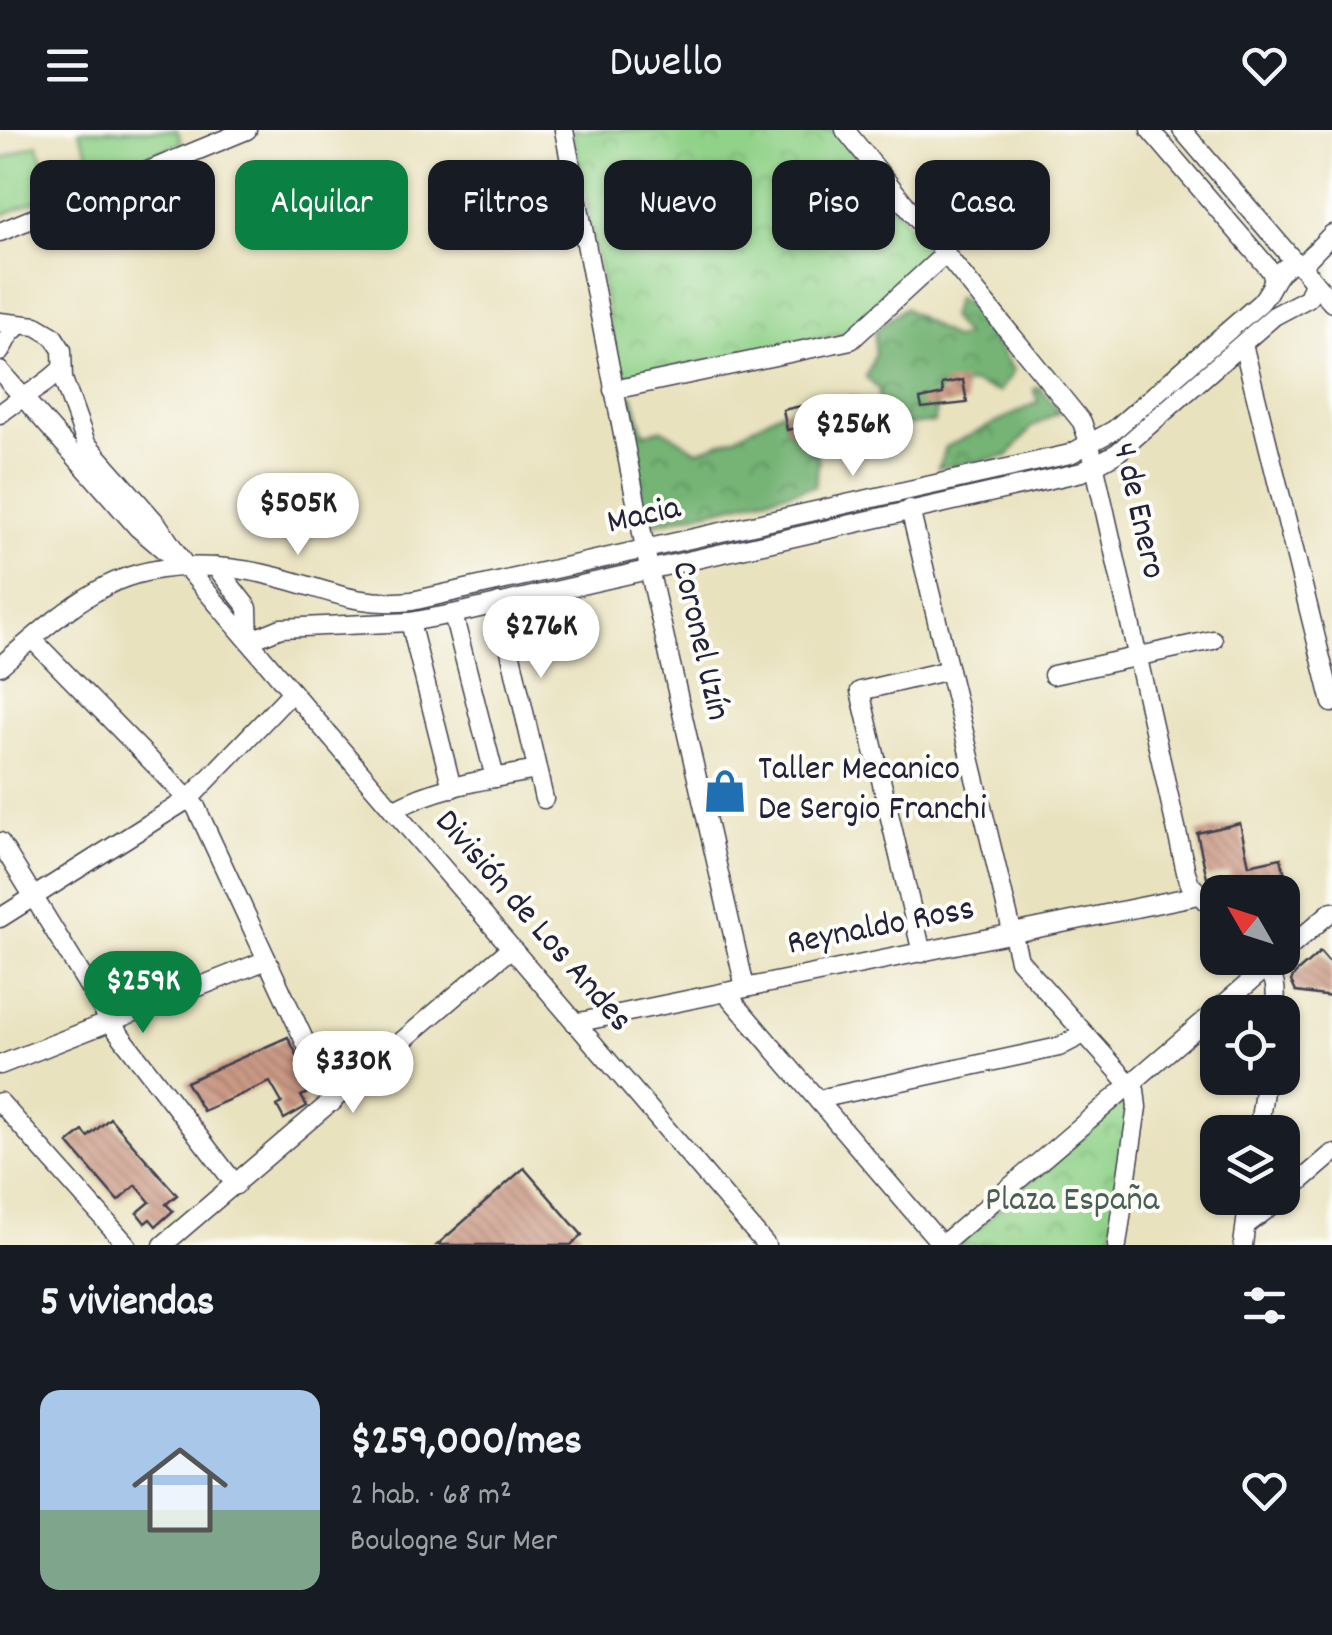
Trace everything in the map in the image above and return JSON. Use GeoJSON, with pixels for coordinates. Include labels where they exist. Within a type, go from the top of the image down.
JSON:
{"type":"FeatureCollection","features":[{"type":"Feature","properties":{"kind":"street"},"geometry":{"type":"LineString","coordinates":[[0,232],[202,138],[247,130]]}},
{"type":"Feature","properties":{"kind":"street","name":"Coronel Uzín"},"geometry":{"type":"LineString","coordinates":[[564,130],[647,560],[745,988]]}},
{"type":"Feature","properties":{"kind":"street","name":"4 de Enero"},"geometry":{"type":"LineString","coordinates":[[845,130],[1082,422],[1186,872],[1199,895]]}},
{"type":"Feature","properties":{"kind":"street"},"geometry":{"type":"LineString","coordinates":[[1150,130],[1271,271],[1271,283],[1280,303],[1289,310],[1308,298],[1314,282]]}},
{"type":"Feature","properties":{"kind":"street"},"geometry":{"type":"LineString","coordinates":[[1182,130],[1332,302]]}},
{"type":"Feature","properties":{"kind":"street"},"geometry":{"type":"LineString","coordinates":[[1271,283],[1332,234]]}},
{"type":"Feature","properties":{"kind":"street"},"geometry":{"type":"LineString","coordinates":[[613,390],[851,340],[946,254]]}},
{"type":"Feature","properties":{"kind":"street","name":"Macia"},"geometry":{"type":"LineString","coordinates":[[249,641],[281,628],[410,622],[454,614],[647,560],[1070,454],[1114,430],[1266,298],[1271,283]]}},
{"type":"Feature","properties":{"kind":"street","name":"Macia"},"geometry":{"type":"LineString","coordinates":[[0,666],[100,588],[152,572],[216,567],[274,576],[343,599],[394,602],[647,560],[910,509],[1095,467],[1118,452],[1274,316],[1289,310]]}},
{"type":"Feature","properties":{"kind":"street"},"geometry":{"type":"LineString","coordinates":[[0,352],[9,335],[9,324]]}},
{"type":"Feature","properties":{"kind":"street","name":"División de Los Andes"},"geometry":{"type":"LineString","coordinates":[[9,324],[36,326],[53,336],[62,350],[62,368],[75,419],[86,443],[158,524],[186,567],[766,1245]]}},
{"type":"Feature","properties":{"kind":"street"},"geometry":{"type":"LineString","coordinates":[[1242,344],[1332,702]]}},
{"type":"Feature","properties":{"kind":"street"},"geometry":{"type":"LineString","coordinates":[[0,414],[62,368]]}},
{"type":"Feature","properties":{"kind":"street","name":"División de Los Andes"},"geometry":{"type":"LineString","coordinates":[[0,372],[138,528],[186,567]]}},
{"type":"Feature","properties":{"kind":"street"},"geometry":{"type":"LineString","coordinates":[[910,509],[1011,935],[1024,968],[1131,1084],[1137,1107],[1117,1245]]}},
{"type":"Feature","properties":{"kind":"street","name":"División de Los Andes"},"geometry":{"type":"LineString","coordinates":[[216,567],[248,608],[249,641]]}},
{"type":"Feature","properties":{"kind":"street"},"geometry":{"type":"LineString","coordinates":[[499,603],[544,799]]}},
{"type":"Feature","properties":{"kind":"street"},"geometry":{"type":"LineString","coordinates":[[454,614],[495,778]]}},
{"type":"Feature","properties":{"kind":"street"},"geometry":{"type":"LineString","coordinates":[[410,622],[452,788]]}},
{"type":"Feature","properties":{"kind":"street"},"geometry":{"type":"LineString","coordinates":[[32,639],[190,798],[332,1102]]}},
{"type":"Feature","properties":{"kind":"street"},"geometry":{"type":"LineString","coordinates":[[1053,675],[1213,640]]}},
{"type":"Feature","properties":{"kind":"street"},"geometry":{"type":"LineString","coordinates":[[922,953],[860,691],[949,670]]}},
{"type":"Feature","properties":{"kind":"street"},"geometry":{"type":"LineString","coordinates":[[0,918],[190,798],[292,692]]}},
{"type":"Feature","properties":{"kind":"street"},"geometry":{"type":"LineString","coordinates":[[394,810],[452,788],[537,770]]}},
{"type":"Feature","properties":{"kind":"street"},"geometry":{"type":"LineString","coordinates":[[0,842],[111,1024],[236,1185]]}},
{"type":"Feature","properties":{"kind":"street","name":"Reynaldo Ross"},"geometry":{"type":"LineString","coordinates":[[575,1023],[1199,895]]}},
{"type":"Feature","properties":{"kind":"street"},"geometry":{"type":"LineString","coordinates":[[1300,936],[1332,910]]}},
{"type":"Feature","properties":{"kind":"street"},"geometry":{"type":"LineString","coordinates":[[163,1245],[510,949]]}},
{"type":"Feature","properties":{"kind":"street"},"geometry":{"type":"LineString","coordinates":[[0,1066],[267,960]]}},
{"type":"Feature","properties":{"kind":"street"},"geometry":{"type":"LineString","coordinates":[[725,992],[942,1245],[1254,975]]}},
{"type":"Feature","properties":{"kind":"street"},"geometry":{"type":"LineString","coordinates":[[819,1102],[1059,1047],[1084,1034]]}},
{"type":"Feature","properties":{"kind":"street"},"geometry":{"type":"LineString","coordinates":[[0,1102],[127,1245]]}},
{"type":"Feature","properties":{"kind":"street"},"geometry":{"type":"LineString","coordinates":[[1300,1182],[1332,1154]]}},
{"type":"Feature","properties":{"kind":"street"},"geometry":{"type":"LineString","coordinates":[[1243,1245],[1247,1215]]}},
{"type":"Feature","properties":{"kind":"street"},"geometry":{"type":"LineString","coordinates":[[1246,1225],[1259,1215]]}},
{"type":"Feature","properties":{"kind":"green space"},"geometry":{"type":"Polygon","coordinates":[[[79,130],[177,130],[182,142],[139,160],[91,160],[79,130]]]}},
{"type":"Feature","properties":{"kind":"green space"},"geometry":{"type":"Polygon","coordinates":[[[572,130],[835,130],[858,160],[772,160],[772,250],[895,250],[895,207],[915,232],[915,250],[929,250],[932,254],[854,331],[624,379],[619,372],[584,192],[584,160],[578,160],[572,130]]]}},
{"type":"Feature","properties":{"kind":"green space"},"geometry":{"type":"Polygon","coordinates":[[[37,144],[43,160],[30,160],[30,203],[0,216],[0,160],[37,144]]]}},
{"type":"Feature","properties":{"kind":"green space"},"geometry":{"type":"Polygon","coordinates":[[[956,298],[968,303],[1014,371],[999,392],[973,383],[939,390],[934,422],[865,430],[851,420],[846,400],[852,397],[863,404],[878,406],[879,390],[866,377],[875,355],[875,330],[904,308],[954,339],[965,336],[950,317],[956,298]]]}},
{"type":"Feature","properties":{"kind":"green space"},"geometry":{"type":"Polygon","coordinates":[[[1039,387],[1060,412],[1032,427],[1008,456],[938,468],[946,447],[1038,402],[1034,389],[1039,387]]]}},
{"type":"Feature","properties":{"kind":"green space"},"geometry":{"type":"Polygon","coordinates":[[[620,395],[633,396],[644,433],[663,429],[697,451],[735,437],[783,410],[787,430],[807,426],[819,461],[815,486],[649,525],[620,395]]]}},
{"type":"Feature","properties":{"kind":"green space","name":"Plaza España"},"geometry":{"type":"Polygon","coordinates":[[[1121,1102],[1130,1111],[1110,1245],[957,1245],[1121,1102]]]}},
{"type":"Feature","properties":{"kind":"building"},"geometry":{"type":"Polygon","coordinates":[[[963,380],[967,403],[922,408],[920,399],[943,394],[942,384],[963,380]]]}},
{"type":"Feature","properties":{"kind":"building"},"geometry":{"type":"Polygon","coordinates":[[[832,399],[833,403],[846,400],[851,420],[787,430],[783,410],[832,399]]]}},
{"type":"Feature","properties":{"kind":"building"},"geometry":{"type":"Polygon","coordinates":[[[1240,823],[1249,865],[1281,858],[1285,875],[1206,875],[1197,833],[1240,823]]]}},
{"type":"Feature","properties":{"kind":"building"},"geometry":{"type":"Polygon","coordinates":[[[1320,952],[1332,966],[1332,997],[1296,992],[1291,981],[1294,975],[1300,975],[1300,970],[1320,952]]]}},
{"type":"Feature","properties":{"kind":"building"},"geometry":{"type":"Polygon","coordinates":[[[288,1037],[314,1090],[301,1096],[307,1106],[284,1119],[277,1106],[282,1103],[270,1082],[203,1111],[186,1082],[288,1037]]]}},
{"type":"Feature","properties":{"kind":"building"},"geometry":{"type":"Polygon","coordinates":[[[110,1118],[177,1195],[166,1204],[173,1211],[156,1226],[150,1219],[145,1223],[137,1213],[150,1202],[136,1185],[118,1201],[68,1143],[83,1131],[88,1137],[110,1118]]]}},
{"type":"Feature","properties":{"kind":"building"},"geometry":{"type":"Polygon","coordinates":[[[524,1168],[582,1235],[571,1245],[437,1245],[524,1168]]]}},
{"type":"Feature","properties":{"kind":"place","name":"Taller Mecanico De Sergio Franchi"},"geometry":{"type":"Point","coordinates":[725,791]}}]}
